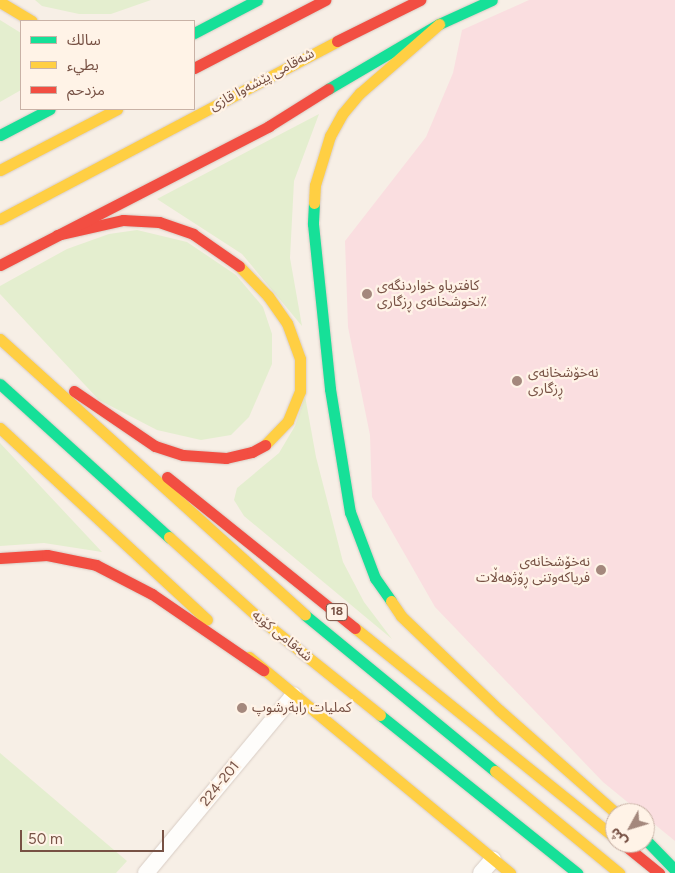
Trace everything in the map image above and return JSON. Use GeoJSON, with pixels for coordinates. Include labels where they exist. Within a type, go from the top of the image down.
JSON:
{"type":"FeatureCollection","features":[{"type":"Feature","properties":{"kind":"main road"},"geometry":{"type":"LineString","coordinates":[[195,32],[257,0]]}},
{"type":"Feature","properties":{"kind":"main road"},"geometry":{"type":"LineString","coordinates":[[195,67],[324,0]]}},
{"type":"Feature","properties":{"kind":"main road","name":"شەقامی پێشەوا قازی"},"geometry":{"type":"LineString","coordinates":[[0,219],[284,68],[420,0]]}},
{"type":"Feature","properties":{"kind":"main road"},"geometry":{"type":"LineString","coordinates":[[2,264],[269,126],[351,74],[439,24],[492,0]]}},
{"type":"Feature","properties":{"kind":"main road"},"geometry":{"type":"LineString","coordinates":[[0,2],[30,20]]}},
{"type":"Feature","properties":{"kind":"main road"},"geometry":{"type":"LineString","coordinates":[[195,26],[232,12]]}},
{"type":"Feature","properties":{"kind":"main road"},"geometry":{"type":"LineString","coordinates":[[439,24],[360,93],[343,113],[330,136],[315,186],[313,224],[326,350],[350,512],[374,578],[401,616],[605,803]]}},
{"type":"Feature","properties":{"kind":"main road"},"geometry":{"type":"LineString","coordinates":[[0,135],[48,110]]}},
{"type":"Feature","properties":{"kind":"main road"},"geometry":{"type":"LineString","coordinates":[[0,170],[115,110]]}},
{"type":"Feature","properties":{"kind":"main road"},"geometry":{"type":"LineString","coordinates":[[4,343],[155,446],[183,456],[211,459],[252,452],[278,433],[295,407],[300,391],[300,359],[287,323],[254,281],[209,243],[177,227],[141,220],[105,222],[57,235]]}},
{"type":"Feature","properties":{"kind":"main road"},"geometry":{"type":"LineString","coordinates":[[4,343],[54,391],[265,582],[619,873]]}},
{"type":"Feature","properties":{"kind":"main road","name":"شەقامی کۆیە"},"geometry":{"type":"LineString","coordinates":[[0,384],[259,618],[577,873]]}},
{"type":"Feature","properties":{"kind":"main road","name":"18"},"geometry":{"type":"LineString","coordinates":[[54,391],[308,588],[605,830]]}},
{"type":"Feature","properties":{"kind":"main road"},"geometry":{"type":"LineString","coordinates":[[0,428],[150,569],[263,670],[510,873]]}},
{"type":"Feature","properties":{"kind":"main road"},"geometry":{"type":"LineString","coordinates":[[0,558],[46,554],[96,565],[152,594],[263,670]]}},
{"type":"Feature","properties":{"kind":"main road"},"geometry":{"type":"LineString","coordinates":[[655,849],[675,870]]}},
{"type":"Feature","properties":{"kind":"main road"},"geometry":{"type":"LineString","coordinates":[[634,853],[659,873]]}},
{"type":"Feature","properties":{"kind":"street","name":"224-201"},"geometry":{"type":"LineString","coordinates":[[153,871],[294,695]]}},
{"type":"Feature","properties":{"kind":"street"},"geometry":{"type":"LineString","coordinates":[[480,873],[493,858]]}},
{"type":"Feature","properties":{"kind":"shaded area","name":"نەخۆشخانەی ڕزگاری"},"geometry":{"type":"Polygon","coordinates":[[[529,0],[675,0],[675,841],[655,825],[655,803],[629,803],[603,782],[435,607],[372,497],[370,435],[348,327],[345,241],[426,137],[453,73],[462,30],[529,0]]]}},
{"type":"Feature","properties":{"kind":"green space"},"geometry":{"type":"Polygon","coordinates":[[[35,0],[151,0],[111,14],[79,14],[42,6],[35,0]]]}},
{"type":"Feature","properties":{"kind":"green space"},"geometry":{"type":"Polygon","coordinates":[[[0,20],[20,32],[20,91],[0,102],[0,20]]]}},
{"type":"Feature","properties":{"kind":"green space"},"geometry":{"type":"Polygon","coordinates":[[[319,114],[294,181],[290,258],[302,326],[242,254],[157,199],[319,114]]]}},
{"type":"Feature","properties":{"kind":"green space"},"geometry":{"type":"Polygon","coordinates":[[[137,230],[187,242],[236,275],[263,307],[272,334],[272,364],[249,417],[231,435],[201,440],[157,430],[99,400],[0,294],[0,286],[67,249],[109,234],[137,230]]]}},
{"type":"Feature","properties":{"kind":"green space"},"geometry":{"type":"Polygon","coordinates":[[[305,396],[316,457],[343,562],[364,602],[392,639],[244,516],[234,500],[237,488],[279,453],[295,426],[305,396]]]}},
{"type":"Feature","properties":{"kind":"green space"},"geometry":{"type":"Polygon","coordinates":[[[0,443],[102,552],[44,543],[0,546],[0,443]]]}},
{"type":"Feature","properties":{"kind":"green space"},"geometry":{"type":"Polygon","coordinates":[[[0,753],[127,861],[116,873],[0,873],[0,753]]]}},
{"type":"Feature","properties":{"kind":"traffic: fast"},"geometry":{"type":"LineString","coordinates":[[195,32],[257,0]]}},
{"type":"Feature","properties":{"kind":"traffic: fast"},"geometry":{"type":"LineString","coordinates":[[328,89],[439,24],[492,0]]}},
{"type":"Feature","properties":{"kind":"traffic: fast"},"geometry":{"type":"LineString","coordinates":[[0,135],[48,110]]}},
{"type":"Feature","properties":{"kind":"traffic: fast"},"geometry":{"type":"LineString","coordinates":[[314,203],[313,224],[330,389],[350,512],[375,578],[391,601]]}},
{"type":"Feature","properties":{"kind":"traffic: fast"},"geometry":{"type":"LineString","coordinates":[[0,384],[169,537]]}},
{"type":"Feature","properties":{"kind":"traffic: fast"},"geometry":{"type":"LineString","coordinates":[[305,615],[495,771]]}},
{"type":"Feature","properties":{"kind":"traffic: fast"},"geometry":{"type":"LineString","coordinates":[[380,715],[577,873]]}},
{"type":"Feature","properties":{"kind":"traffic: fast"},"geometry":{"type":"LineString","coordinates":[[655,849],[675,870]]}},
{"type":"Feature","properties":{"kind":"traffic: slow"},"geometry":{"type":"LineString","coordinates":[[0,2],[30,20]]}},
{"type":"Feature","properties":{"kind":"traffic: slow"},"geometry":{"type":"LineString","coordinates":[[314,203],[315,185],[330,136],[343,113],[360,93],[439,24]]}},
{"type":"Feature","properties":{"kind":"traffic: slow"},"geometry":{"type":"LineString","coordinates":[[0,219],[337,41]]}},
{"type":"Feature","properties":{"kind":"traffic: slow"},"geometry":{"type":"LineString","coordinates":[[0,170],[115,110]]}},
{"type":"Feature","properties":{"kind":"traffic: slow"},"geometry":{"type":"LineString","coordinates":[[239,266],[268,296],[287,323],[300,359],[300,391],[288,421],[265,445]]}},
{"type":"Feature","properties":{"kind":"traffic: slow"},"geometry":{"type":"LineString","coordinates":[[0,339],[305,615]]}},
{"type":"Feature","properties":{"kind":"traffic: slow"},"geometry":{"type":"LineString","coordinates":[[0,428],[207,620]]}},
{"type":"Feature","properties":{"kind":"traffic: slow"},"geometry":{"type":"LineString","coordinates":[[169,537],[259,618],[380,715]]}},
{"type":"Feature","properties":{"kind":"traffic: slow"},"geometry":{"type":"LineString","coordinates":[[391,601],[401,616],[499,710],[605,803]]}},
{"type":"Feature","properties":{"kind":"traffic: slow"},"geometry":{"type":"LineString","coordinates":[[355,628],[605,830]]}},
{"type":"Feature","properties":{"kind":"traffic: slow"},"geometry":{"type":"LineString","coordinates":[[249,657],[510,873]]}},
{"type":"Feature","properties":{"kind":"traffic: slow"},"geometry":{"type":"LineString","coordinates":[[495,771],[619,873]]}},
{"type":"Feature","properties":{"kind":"traffic: jam"},"geometry":{"type":"LineString","coordinates":[[195,67],[325,0]]}},
{"type":"Feature","properties":{"kind":"traffic: jam"},"geometry":{"type":"LineString","coordinates":[[337,41],[420,0]]}},
{"type":"Feature","properties":{"kind":"traffic: jam"},"geometry":{"type":"LineString","coordinates":[[0,265],[269,126],[328,89]]}},
{"type":"Feature","properties":{"kind":"traffic: jam"},"geometry":{"type":"LineString","coordinates":[[57,235],[123,220],[159,222],[193,234],[239,266]]}},
{"type":"Feature","properties":{"kind":"traffic: jam"},"geometry":{"type":"LineString","coordinates":[[74,391],[155,446],[183,455],[226,458],[252,452],[265,445]]}},
{"type":"Feature","properties":{"kind":"traffic: jam"},"geometry":{"type":"LineString","coordinates":[[167,477],[355,628]]}},
{"type":"Feature","properties":{"kind":"traffic: jam"},"geometry":{"type":"LineString","coordinates":[[0,558],[47,555],[96,565],[152,594],[263,670]]}},
{"type":"Feature","properties":{"kind":"traffic: jam"},"geometry":{"type":"LineString","coordinates":[[634,853],[659,873]]}},
{"type":"Feature","properties":{"kind":"place","name":"كافتریاو خواردنگەی نخوشخانەی ڕزگاری٪"},"geometry":{"type":"Point","coordinates":[367,294]}},
{"type":"Feature","properties":{"kind":"place","name":"نەخۆشخانەی ڕزگاری"},"geometry":{"type":"Point","coordinates":[517,381]}},
{"type":"Feature","properties":{"kind":"place","name":"نەخۆشخانەی فریاکەوتنی ڕۆژهەڵات"},"geometry":{"type":"Point","coordinates":[601,570]}},
{"type":"Feature","properties":{"kind":"place","name":"کملیات رابةرشوپ"},"geometry":{"type":"Point","coordinates":[242,708]}}]}
